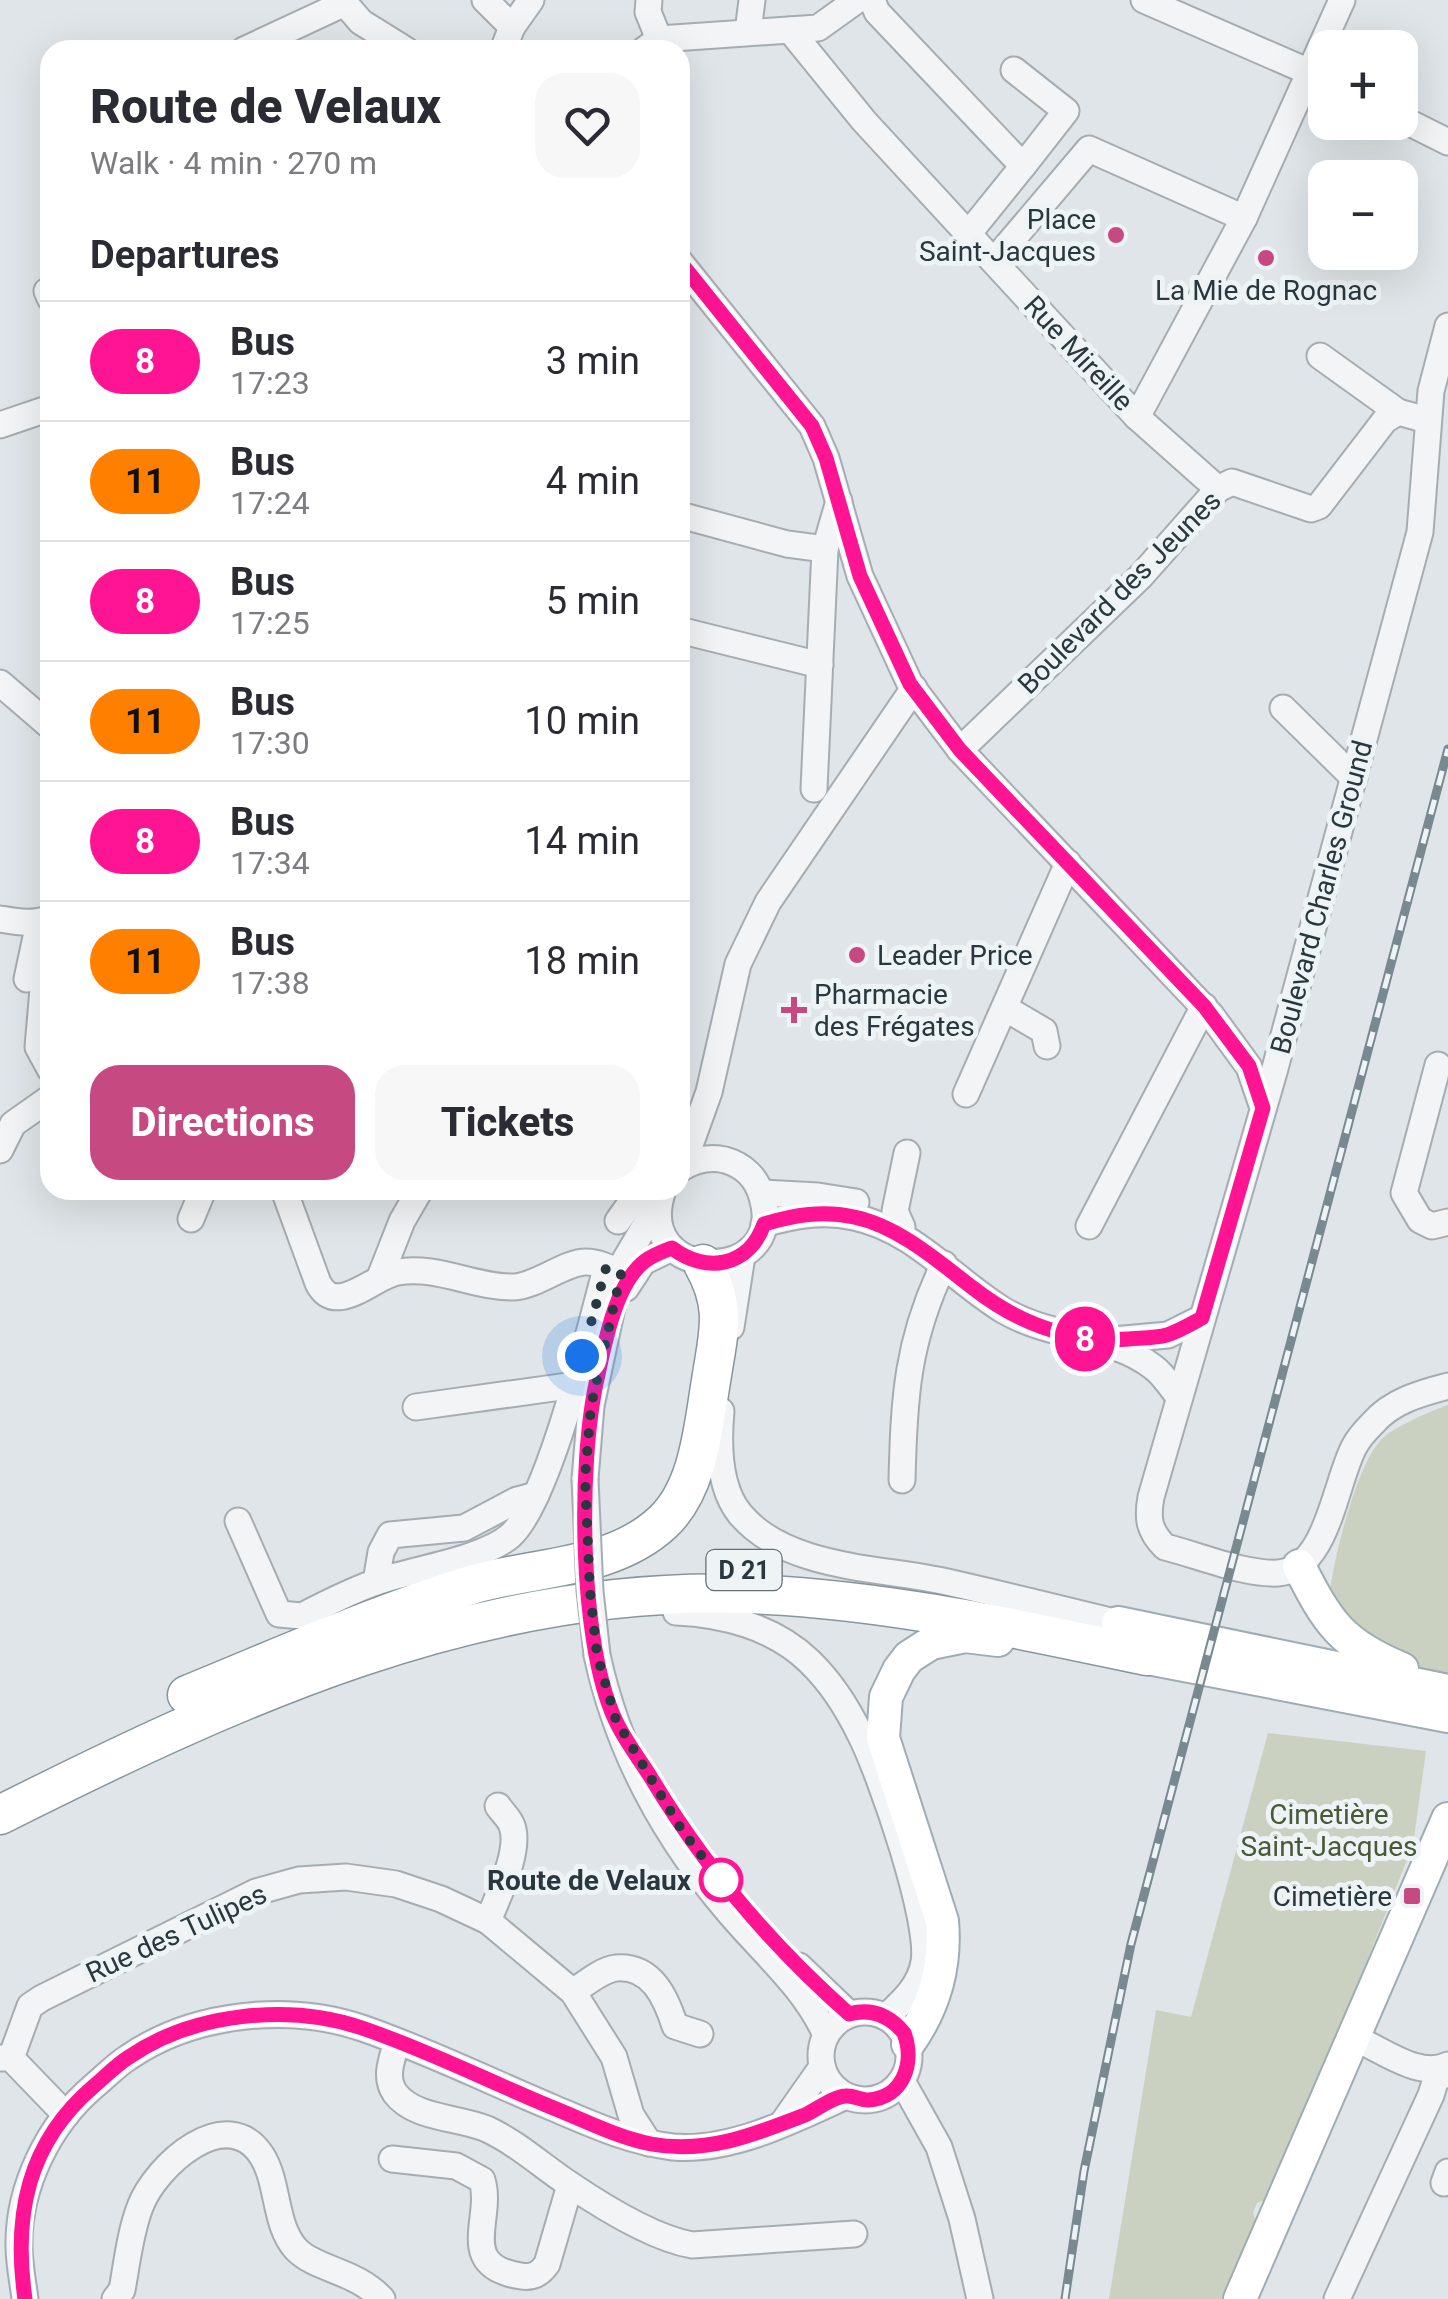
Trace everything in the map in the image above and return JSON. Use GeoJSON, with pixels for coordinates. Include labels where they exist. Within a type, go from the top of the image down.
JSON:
{"type":"FeatureCollection","features":[{"type":"Feature","properties":{"kind":"highway"},"geometry":{"type":"LineString","coordinates":[[0,1788],[166,1704],[370,1622],[472,1585],[603,1557],[640,1541],[678,1507],[690,1482],[704,1426],[720,1316],[717,1288],[688,1256]]}},
{"type":"Feature","properties":{"kind":"highway","name":"D 21"},"geometry":{"type":"LineString","coordinates":[[370,1622],[498,1590],[562,1580],[678,1571],[766,1570],[877,1582],[1118,1623]]}},
{"type":"Feature","properties":{"kind":"highway","name":"D 21"},"geometry":{"type":"LineString","coordinates":[[0,1815],[154,1738],[236,1703],[357,1657],[519,1612],[624,1598],[744,1594],[892,1607],[1146,1656]]}},
{"type":"Feature","properties":{"kind":"main road"},"geometry":{"type":"LineString","coordinates":[[1300,1566],[1329,1622],[1350,1642],[1367,1654],[1448,1689]]}},
{"type":"Feature","properties":{"kind":"main road","name":"D 21"},"geometry":{"type":"LineString","coordinates":[[1118,1623],[1448,1689]]}},
{"type":"Feature","properties":{"kind":"main road"},"geometry":{"type":"LineString","coordinates":[[908,2044],[923,2023],[932,2000],[944,1943],[942,1920],[883,1738],[886,1696],[898,1670],[909,1657],[931,1643],[965,1636],[1146,1656]]}},
{"type":"Feature","properties":{"kind":"main road","name":"D 21"},"geometry":{"type":"LineString","coordinates":[[1146,1656],[1448,1716]]}},
{"type":"Feature","properties":{"kind":"main road"},"geometry":{"type":"LineString","coordinates":[[1252,2299],[1448,1819]]}},
{"type":"Feature","properties":{"kind":"main road"},"geometry":{"type":"LineString","coordinates":[[1240,2299],[1432,1886],[1448,1836]]}},
{"type":"Feature","properties":{"kind":"street"},"geometry":{"type":"LineString","coordinates":[[485,0],[507,38],[531,0]]}},
{"type":"Feature","properties":{"kind":"street"},"geometry":{"type":"LineString","coordinates":[[650,0],[651,40]]}},
{"type":"Feature","properties":{"kind":"street"},"geometry":{"type":"LineString","coordinates":[[748,32],[752,0]]}},
{"type":"Feature","properties":{"kind":"street"},"geometry":{"type":"LineString","coordinates":[[689,40],[818,28],[857,0]]}},
{"type":"Feature","properties":{"kind":"street"},"geometry":{"type":"LineString","coordinates":[[872,0],[877,12],[1023,166]]}},
{"type":"Feature","properties":{"kind":"street"},"geometry":{"type":"LineString","coordinates":[[1144,0],[1308,72]]}},
{"type":"Feature","properties":{"kind":"street"},"geometry":{"type":"LineString","coordinates":[[1333,30],[1342,0]]}},
{"type":"Feature","properties":{"kind":"street"},"geometry":{"type":"LineString","coordinates":[[265,40],[344,2],[361,22],[390,40]]}},
{"type":"Feature","properties":{"kind":"street","name":"Rue Mireille"},"geometry":{"type":"LineString","coordinates":[[790,30],[864,121],[1137,417],[1218,489]]}},
{"type":"Feature","properties":{"kind":"street"},"geometry":{"type":"LineString","coordinates":[[969,233],[1066,111],[1014,70]]}},
{"type":"Feature","properties":{"kind":"street"},"geometry":{"type":"LineString","coordinates":[[1137,417],[1308,95]]}},
{"type":"Feature","properties":{"kind":"street"},"geometry":{"type":"LineString","coordinates":[[1418,127],[1448,142]]}},
{"type":"Feature","properties":{"kind":"street"},"geometry":{"type":"LineString","coordinates":[[994,261],[1089,149],[1244,218]]}},
{"type":"Feature","properties":{"kind":"street"},"geometry":{"type":"LineString","coordinates":[[690,274],[812,426],[826,458],[860,576],[914,688],[960,750],[1207,1010],[1274,1072]]}},
{"type":"Feature","properties":{"kind":"street","name":"Boulevard Charles Ground"},"geometry":{"type":"LineString","coordinates":[[1300,1566],[1276,1573],[1257,1571],[1165,1546],[1154,1536],[1147,1518],[1178,1396],[1274,1072],[1420,532],[1431,391],[1448,326]]}},
{"type":"Feature","properties":{"kind":"street"},"geometry":{"type":"LineString","coordinates":[[1320,356],[1398,412],[1428,420]]}},
{"type":"Feature","properties":{"kind":"street"},"geometry":{"type":"LineString","coordinates":[[0,425],[40,411]]}},
{"type":"Feature","properties":{"kind":"street","name":"Boulevard des Jeunes"},"geometry":{"type":"LineString","coordinates":[[960,750],[1140,576],[1218,489],[1232,482],[1302,507],[1319,506],[1385,420],[1398,412]]}},
{"type":"Feature","properties":{"kind":"street"},"geometry":{"type":"LineString","coordinates":[[814,788],[824,548],[838,501]]}},
{"type":"Feature","properties":{"kind":"street"},"geometry":{"type":"LineString","coordinates":[[690,518],[787,544],[824,548]]}},
{"type":"Feature","properties":{"kind":"street"},"geometry":{"type":"LineString","coordinates":[[690,633],[820,665]]}},
{"type":"Feature","properties":{"kind":"street"},"geometry":{"type":"LineString","coordinates":[[0,683],[40,717]]}},
{"type":"Feature","properties":{"kind":"street"},"geometry":{"type":"LineString","coordinates":[[690,1141],[710,1081],[738,964],[768,902],[914,688]]}},
{"type":"Feature","properties":{"kind":"street"},"geometry":{"type":"LineString","coordinates":[[1282,708],[1354,778]]}},
{"type":"Feature","properties":{"kind":"street"},"geometry":{"type":"LineString","coordinates":[[966,1094],[1068,863]]}},
{"type":"Feature","properties":{"kind":"street"},"geometry":{"type":"LineString","coordinates":[[0,919],[40,920]]}},
{"type":"Feature","properties":{"kind":"street"},"geometry":{"type":"LineString","coordinates":[[40,948],[35,984],[40,1051]]}},
{"type":"Feature","properties":{"kind":"street"},"geometry":{"type":"LineString","coordinates":[[1004,1008],[1044,1031],[1046,1046]]}},
{"type":"Feature","properties":{"kind":"street"},"geometry":{"type":"LineString","coordinates":[[1207,1010],[1249,1066],[1263,1108]]}},
{"type":"Feature","properties":{"kind":"street"},"geometry":{"type":"LineString","coordinates":[[1089,1226],[1207,1010]]}},
{"type":"Feature","properties":{"kind":"street"},"geometry":{"type":"LineString","coordinates":[[1438,1065],[1404,1192],[1420,1220],[1432,1226],[1448,1222]]}},
{"type":"Feature","properties":{"kind":"street"},"geometry":{"type":"LineString","coordinates":[[690,1103],[710,1081]]}},
{"type":"Feature","properties":{"kind":"street"},"geometry":{"type":"LineString","coordinates":[[710,1081],[718,1158]]}},
{"type":"Feature","properties":{"kind":"street"},"geometry":{"type":"LineString","coordinates":[[0,1150],[13,1124],[40,1105]]}},
{"type":"Feature","properties":{"kind":"street"},"geometry":{"type":"LineString","coordinates":[[902,1228],[895,1211],[907,1153]]}},
{"type":"Feature","properties":{"kind":"street"},"geometry":{"type":"LineString","coordinates":[[655,1200],[663,1234],[688,1256],[717,1265],[742,1256],[764,1224],[762,1194],[746,1171],[718,1158],[690,1164]]}},
{"type":"Feature","properties":{"kind":"street"},"geometry":{"type":"LineString","coordinates":[[762,1194],[853,1201],[882,1213],[1004,1310],[1034,1325],[1098,1341],[1154,1368],[1178,1396]]}},
{"type":"Feature","properties":{"kind":"street"},"geometry":{"type":"LineString","coordinates":[[191,1219],[198,1200]]}},
{"type":"Feature","properties":{"kind":"street"},"geometry":{"type":"LineString","coordinates":[[288,1200],[323,1292],[330,1296],[346,1296],[380,1277],[401,1271],[516,1287],[587,1262],[620,1273],[643,1262],[688,1256]]}},
{"type":"Feature","properties":{"kind":"street"},"geometry":{"type":"LineString","coordinates":[[380,1277],[414,1200]]}},
{"type":"Feature","properties":{"kind":"street"},"geometry":{"type":"LineString","coordinates":[[618,1222],[646,1200]]}},
{"type":"Feature","properties":{"kind":"street"},"geometry":{"type":"LineString","coordinates":[[238,1521],[280,1614],[302,1616],[376,1582],[475,1554],[511,1535],[536,1496],[575,1385],[651,1200]]}},
{"type":"Feature","properties":{"kind":"street"},"geometry":{"type":"LineString","coordinates":[[764,1224],[796,1214],[855,1217],[876,1224],[938,1260]]}},
{"type":"Feature","properties":{"kind":"street"},"geometry":{"type":"LineString","coordinates":[[402,1221],[418,1272]]}},
{"type":"Feature","properties":{"kind":"street","name":"D 21"},"geometry":{"type":"LineString","coordinates":[[742,1256],[719,1430],[730,1498],[752,1526],[788,1548],[817,1558],[944,1581],[1118,1623]]}},
{"type":"Feature","properties":{"kind":"street"},"geometry":{"type":"LineString","coordinates":[[902,1480],[904,1404],[912,1345],[938,1260]]}},
{"type":"Feature","properties":{"kind":"street"},"geometry":{"type":"LineString","coordinates":[[620,1273],[591,1406],[585,1478],[597,1655],[616,1720],[641,1784],[680,1852],[729,1914],[807,2000],[826,2035]]}},
{"type":"Feature","properties":{"kind":"street"},"geometry":{"type":"LineString","coordinates":[[1098,1341],[1168,1335],[1202,1318]]}},
{"type":"Feature","properties":{"kind":"street"},"geometry":{"type":"LineString","coordinates":[[416,1407],[575,1385]]}},
{"type":"Feature","properties":{"kind":"street"},"geometry":{"type":"LineString","coordinates":[[1300,1566],[1324,1531],[1354,1446],[1374,1420],[1396,1404],[1448,1386]]}},
{"type":"Feature","properties":{"kind":"street"},"geometry":{"type":"LineString","coordinates":[[376,1582],[390,1534],[464,1528],[517,1500],[536,1496]]}},
{"type":"Feature","properties":{"kind":"street"},"geometry":{"type":"LineString","coordinates":[[466,1624],[621,1614],[711,1614],[782,1640],[808,1660],[837,1694],[862,1738],[924,1926],[924,1964],[917,1984],[886,2017]]}},
{"type":"Feature","properties":{"kind":"street"},"geometry":{"type":"LineString","coordinates":[[616,1720],[683,1832],[716,1874],[820,1989],[849,2014]]}},
{"type":"Feature","properties":{"kind":"street"},"geometry":{"type":"LineString","coordinates":[[488,1921],[514,1844],[512,1826],[498,1806]]}},
{"type":"Feature","properties":{"kind":"street","name":"Rue des Tulipes"},"geometry":{"type":"LineString","coordinates":[[5,2058],[30,2006],[42,1998],[256,1892],[298,1880],[346,1878],[396,1884],[442,1899],[488,1921],[573,1992],[614,2057],[626,2125],[649,2144],[719,2145],[784,2121]]}},
{"type":"Feature","properties":{"kind":"street"},"geometry":{"type":"LineString","coordinates":[[573,1992],[604,1972],[616,1968],[633,1971],[660,1987],[675,2026],[700,2034]]}},
{"type":"Feature","properties":{"kind":"street"},"geometry":{"type":"LineString","coordinates":[[865,2011],[886,2017],[898,2026],[908,2044],[910,2060],[902,2081],[879,2098],[862,2100],[846,2096],[828,2080],[822,2067],[826,2035],[849,2014],[865,2011]]}},
{"type":"Feature","properties":{"kind":"street"},"geometry":{"type":"LineString","coordinates":[[16,2296],[20,2222],[38,2160],[66,2115],[128,2057],[166,2036],[209,2022],[278,2015],[360,2027],[626,2125]]}},
{"type":"Feature","properties":{"kind":"street"},"geometry":{"type":"LineString","coordinates":[[1337,2299],[1445,2070],[1414,2066],[1359,2040]]}},
{"type":"Feature","properties":{"kind":"street"},"geometry":{"type":"LineString","coordinates":[[396,2042],[390,2082],[407,2105],[486,2128],[570,2185],[658,2235],[692,2245],[854,2234]]}},
{"type":"Feature","properties":{"kind":"street"},"geometry":{"type":"LineString","coordinates":[[5,2058],[66,2115]]}},
{"type":"Feature","properties":{"kind":"street"},"geometry":{"type":"LineString","coordinates":[[784,2121],[822,2067]]}},
{"type":"Feature","properties":{"kind":"street"},"geometry":{"type":"LineString","coordinates":[[902,2081],[939,2147],[962,2219],[980,2299]]}},
{"type":"Feature","properties":{"kind":"street"},"geometry":{"type":"LineString","coordinates":[[784,2121],[846,2096]]}},
{"type":"Feature","properties":{"kind":"street"},"geometry":{"type":"LineString","coordinates":[[879,2098],[901,2113],[911,2126],[962,2219]]}},
{"type":"Feature","properties":{"kind":"street"},"geometry":{"type":"LineString","coordinates":[[116,2299],[122,2290],[141,2204],[155,2180],[194,2144],[233,2134],[249,2140],[264,2158],[289,2239],[298,2252],[370,2285],[382,2299]]}},
{"type":"Feature","properties":{"kind":"street"},"geometry":{"type":"LineString","coordinates":[[392,2159],[456,2166],[482,2180],[485,2203],[480,2246],[484,2256],[498,2268],[528,2277],[541,2273],[547,2264],[570,2185]]}},
{"type":"Feature","properties":{"kind":"green space"},"geometry":{"type":"Polygon","coordinates":[[[1448,1405],[1448,1673],[1428,1671],[1395,1659],[1368,1640],[1329,1602],[1346,1518],[1371,1454],[1393,1431],[1448,1405]]]}},
{"type":"Feature","properties":{"kind":"green space","name":"Cimetière Saint-Jacques"},"geometry":{"type":"Polygon","coordinates":[[[1268,1733],[1426,1751],[1413,1845],[1311,2101],[1267,2199],[1257,2203],[1253,2213],[1256,2223],[1221,2299],[1109,2299],[1156,2010],[1191,2017],[1268,1733]]]}},
{"type":"Feature","properties":{"kind":"railway"},"geometry":{"type":"LineString","coordinates":[[1065,2299],[1084,2171],[1131,1944],[1448,749]]}},
{"type":"Feature","properties":{"kind":"bus line","name":"8"},"geometry":{"type":"LineString","coordinates":[[25,2299],[20,2222],[38,2160],[55,2129],[76,2102],[128,2057],[166,2036],[209,2022],[278,2015],[360,2027],[620,2136],[678,2147],[719,2145],[756,2134],[846,2096],[862,2100],[879,2098],[902,2081],[910,2060],[904,2033],[878,2013],[849,2014],[820,1989],[755,1919],[683,1832],[616,1720],[606,1696],[597,1655],[586,1525],[591,1406],[612,1314],[643,1262],[672,1248],[703,1264],[730,1262],[752,1247],[764,1224],[796,1214],[828,1214],[876,1224],[933,1256],[1004,1310],[1072,1337],[1098,1341],[1168,1335],[1202,1318],[1263,1108],[1249,1066],[1204,1006],[960,750],[910,684],[860,576],[826,458],[812,426],[690,274]]}},
{"type":"Feature","properties":{"kind":"place","name":"Place Saint-Jacques"},"geometry":{"type":"Point","coordinates":[1116,235]}},
{"type":"Feature","properties":{"kind":"place","name":"La Mie de Rognac"},"geometry":{"type":"Point","coordinates":[1266,258]}},
{"type":"Feature","properties":{"kind":"place","name":"Leader Price"},"geometry":{"type":"Point","coordinates":[857,955]}},
{"type":"Feature","properties":{"kind":"place","name":"Pharmacie des Frégates"},"geometry":{"type":"Point","coordinates":[794,1010]}},
{"type":"Feature","properties":{"kind":"place","name":"Route de Velaux"},"geometry":{"type":"Point","coordinates":[721,1880]}},
{"type":"Feature","properties":{"kind":"place","name":"Cimetière"},"geometry":{"type":"Point","coordinates":[1412,1896]}},
{"type":"Feature","properties":{"kind":"route"},"geometry":{"type":"LineString","coordinates":[[582,1356],[606,1268],[621,1274],[591,1406],[585,1478],[597,1655],[616,1720],[683,1832],[721,1880]]}}]}
